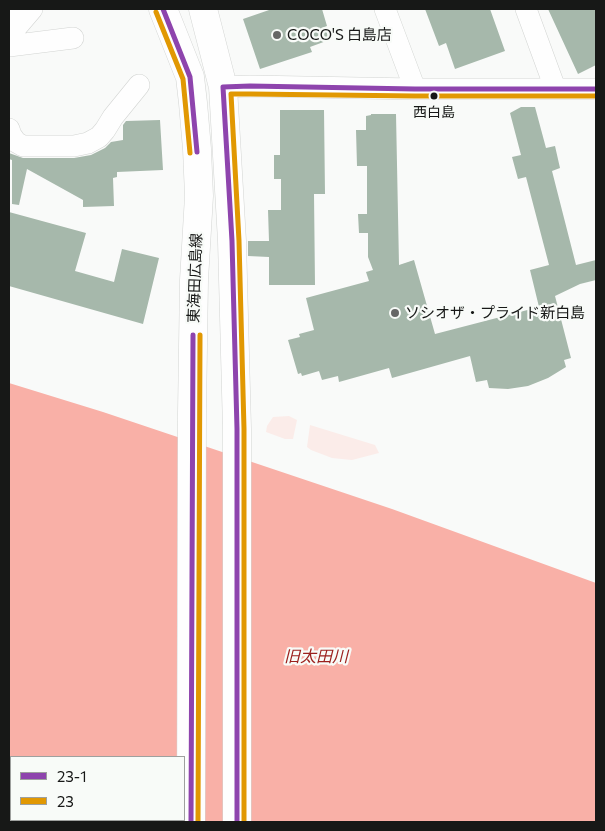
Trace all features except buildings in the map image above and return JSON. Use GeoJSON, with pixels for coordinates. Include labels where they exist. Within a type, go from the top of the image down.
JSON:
{"type":"FeatureCollection","features":[{"type":"Feature","properties":{"kind":"main road"},"geometry":{"type":"LineString","coordinates":[[9,10],[21,9]]}},
{"type":"Feature","properties":{"kind":"main road","name":"東海田広島線"},"geometry":{"type":"LineString","coordinates":[[163,9],[190,77],[194,103],[199,196],[193,286],[191,822]]}},
{"type":"Feature","properties":{"kind":"main road"},"geometry":{"type":"LineString","coordinates":[[203,9],[223,87],[232,241],[237,429],[237,822]]}},
{"type":"Feature","properties":{"kind":"street"},"geometry":{"type":"LineString","coordinates":[[9,36],[32,9]]}},
{"type":"Feature","properties":{"kind":"street"},"geometry":{"type":"LineString","coordinates":[[386,9],[415,89]]}},
{"type":"Feature","properties":{"kind":"street"},"geometry":{"type":"LineString","coordinates":[[526,9],[555,88]]}},
{"type":"Feature","properties":{"kind":"street"},"geometry":{"type":"LineString","coordinates":[[9,46],[73,38]]}},
{"type":"Feature","properties":{"kind":"street"},"geometry":{"type":"LineString","coordinates":[[9,129],[16,142],[24,146],[74,146],[88,143],[99,137],[112,117],[139,85]]}},
{"type":"Feature","properties":{"kind":"street"},"geometry":{"type":"LineString","coordinates":[[223,87],[596,88]]}},
{"type":"Feature","properties":{"kind":"shaded area"},"geometry":{"type":"Polygon","coordinates":[[[289,416],[297,420],[293,439],[285,439],[266,432],[267,426],[273,417],[289,416]]]}},
{"type":"Feature","properties":{"kind":"shaded area"},"geometry":{"type":"Polygon","coordinates":[[[310,425],[375,445],[379,453],[352,460],[332,458],[311,450],[307,447],[310,425]]]}},
{"type":"Feature","properties":{"kind":"water","name":"旧太田川"},"geometry":{"type":"Polygon","coordinates":[[[9,383],[103,412],[392,509],[596,583],[596,822],[9,822],[9,383]]]}},
{"type":"Feature","properties":{"kind":"transit line","name":"23-1"},"geometry":{"type":"LineString","coordinates":[[163,9],[190,77],[197,152]]}},
{"type":"Feature","properties":{"kind":"transit line","name":"23"},"geometry":{"type":"LineString","coordinates":[[156,12],[183,79],[190,153]]}},
{"type":"Feature","properties":{"kind":"transit line","name":"23-1"},"geometry":{"type":"LineString","coordinates":[[237,822],[237,429],[232,241],[223,87],[596,89]]}},
{"type":"Feature","properties":{"kind":"transit line","name":"23"},"geometry":{"type":"LineString","coordinates":[[244,822],[244,429],[239,241],[231,94],[596,96]]}},
{"type":"Feature","properties":{"kind":"transit line","name":"23-1"},"geometry":{"type":"LineString","coordinates":[[191,822],[193,335]]}},
{"type":"Feature","properties":{"kind":"transit line","name":"23"},"geometry":{"type":"LineString","coordinates":[[198,822],[200,335]]}},
{"type":"Feature","properties":{"kind":"place","name":"COCO'S 白島店"},"geometry":{"type":"Point","coordinates":[277,35]}},
{"type":"Feature","properties":{"kind":"place","name":"西白島"},"geometry":{"type":"Point","coordinates":[434,96]}},
{"type":"Feature","properties":{"kind":"place","name":"ソシオザ・プライド新白島"},"geometry":{"type":"Point","coordinates":[395,313]}}]}
